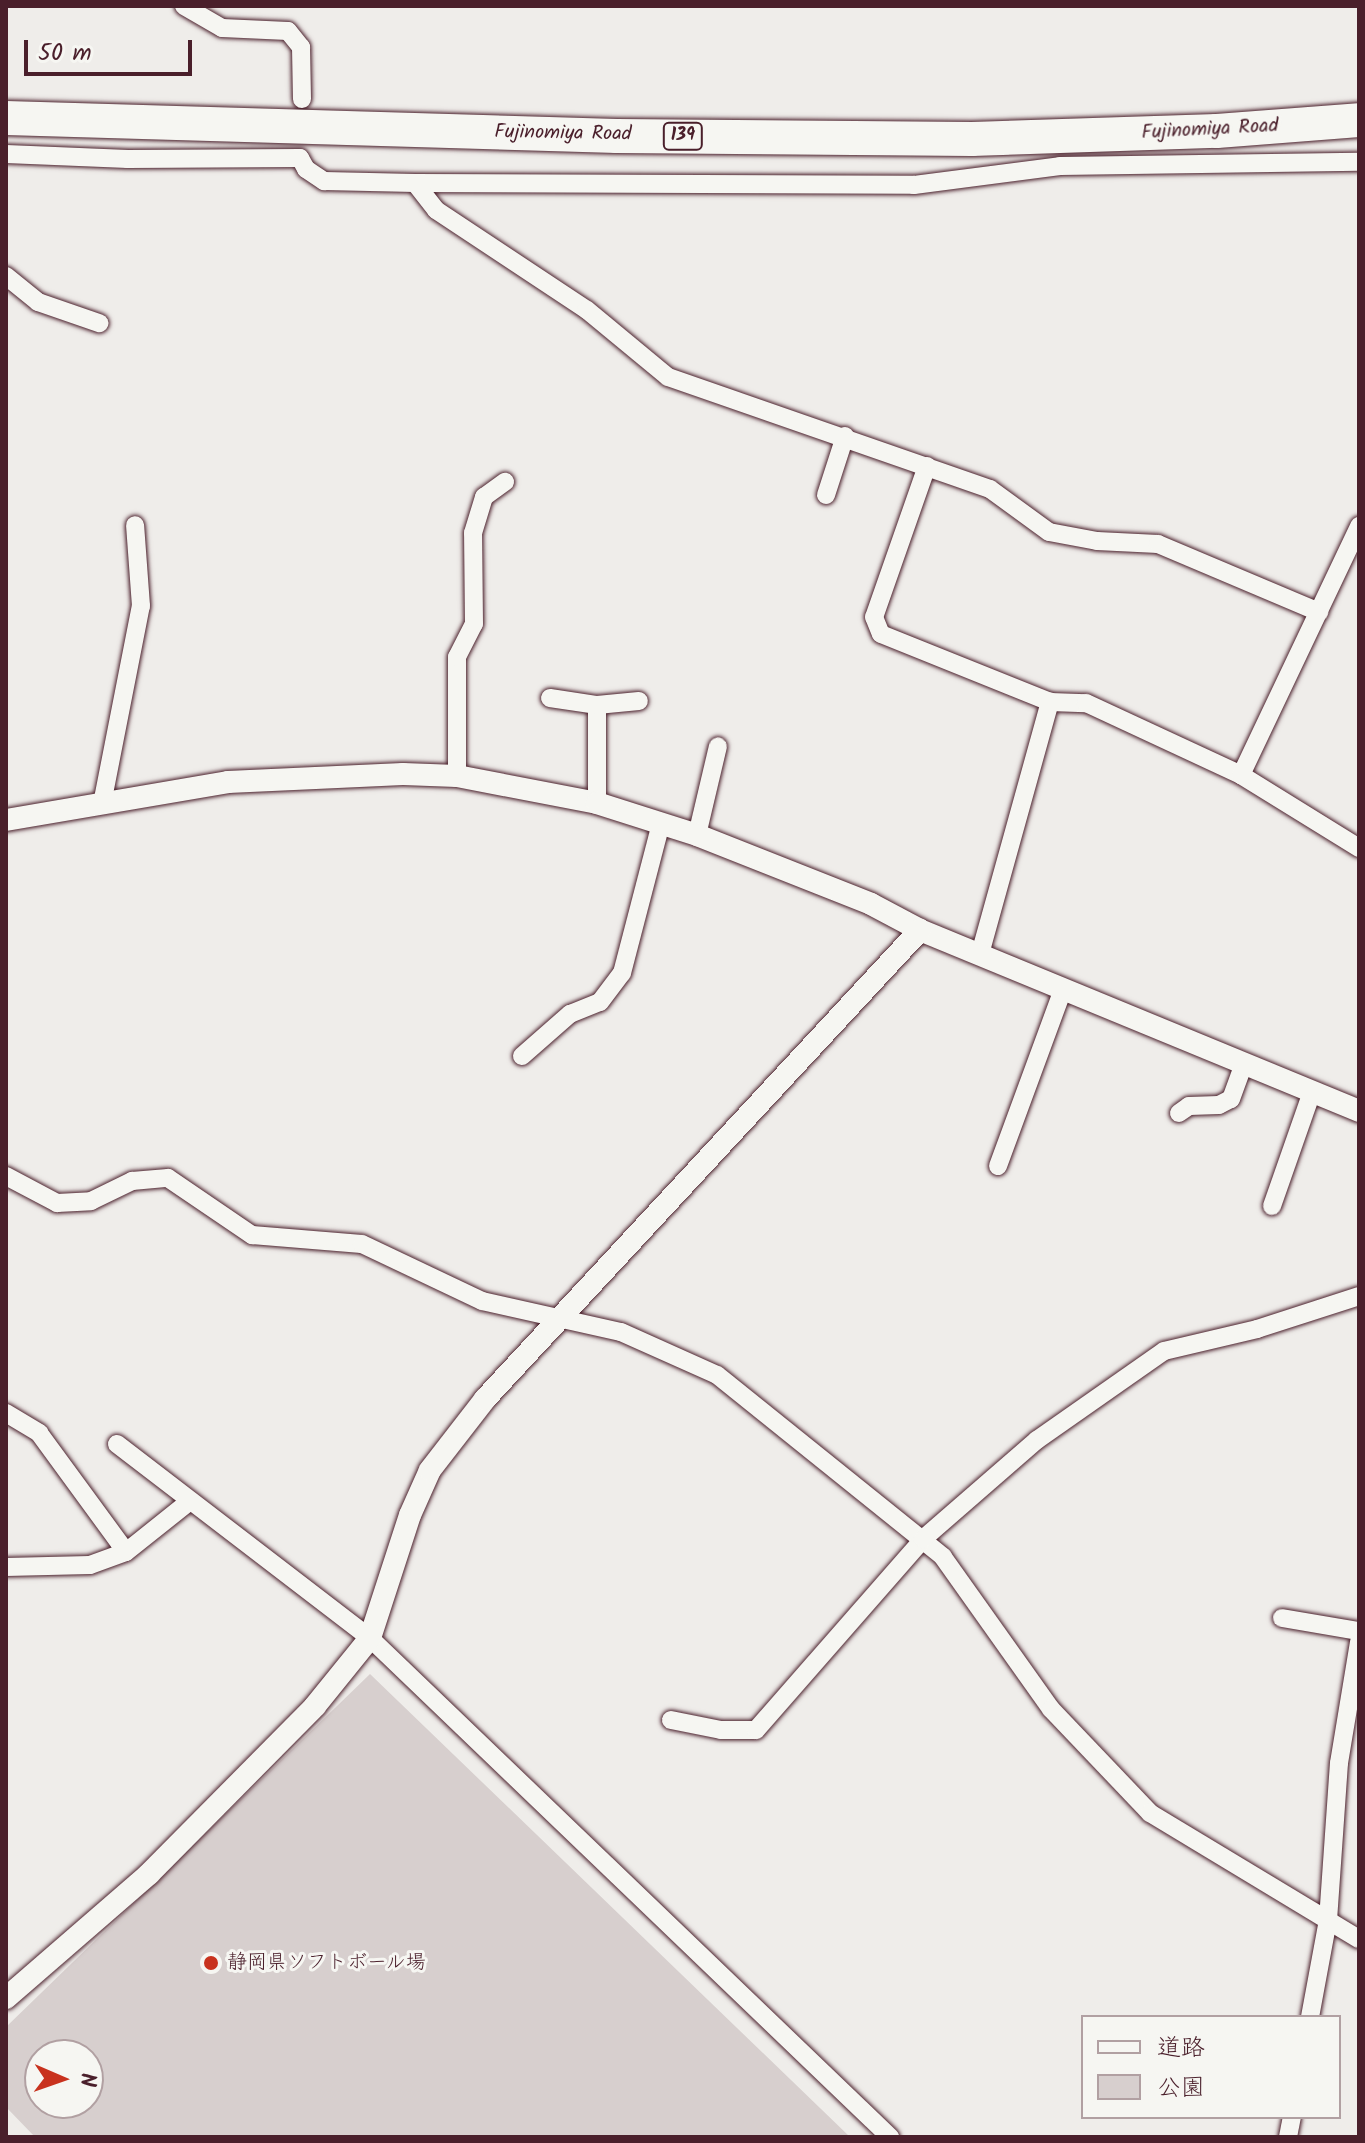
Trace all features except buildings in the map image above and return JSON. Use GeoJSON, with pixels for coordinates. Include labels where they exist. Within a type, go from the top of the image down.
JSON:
{"type":"FeatureCollection","features":[{"type":"Feature","properties":{"kind":"highway","name":"Fujinomiya Road"},"geometry":{"type":"LineString","coordinates":[[6,118],[617,136],[957,139],[1217,131],[1359,120]]}},
{"type":"Feature","properties":{"kind":"street"},"geometry":{"type":"LineString","coordinates":[[184,6],[222,28],[288,31],[301,47],[302,99]]}},
{"type":"Feature","properties":{"kind":"street"},"geometry":{"type":"LineString","coordinates":[[6,154],[300,158],[324,181],[415,183],[914,185],[1060,166],[1359,162]]}},
{"type":"Feature","properties":{"kind":"street"},"geometry":{"type":"LineString","coordinates":[[415,183],[436,210],[587,310],[668,377],[845,436],[990,489],[1049,532],[1097,541],[1158,544],[1319,612]]}},
{"type":"Feature","properties":{"kind":"street"},"geometry":{"type":"LineString","coordinates":[[6,276],[38,302],[99,323]]}},
{"type":"Feature","properties":{"kind":"street"},"geometry":{"type":"LineString","coordinates":[[826,495],[845,436]]}},
{"type":"Feature","properties":{"kind":"street"},"geometry":{"type":"LineString","coordinates":[[927,466],[874,617],[881,634],[1050,702],[1086,703],[1241,775],[1357,842]]}},
{"type":"Feature","properties":{"kind":"street"},"geometry":{"type":"LineString","coordinates":[[457,776],[457,657],[474,624],[473,533],[484,497],[505,482]]}},
{"type":"Feature","properties":{"kind":"street"},"geometry":{"type":"LineString","coordinates":[[102,804],[141,606],[135,525]]}},
{"type":"Feature","properties":{"kind":"street"},"geometry":{"type":"LineString","coordinates":[[1241,775],[1359,526]]}},
{"type":"Feature","properties":{"kind":"street"},"geometry":{"type":"LineString","coordinates":[[550,698],[597,705],[639,701]]}},
{"type":"Feature","properties":{"kind":"street"},"geometry":{"type":"LineString","coordinates":[[980,954],[1050,702]]}},
{"type":"Feature","properties":{"kind":"street"},"geometry":{"type":"LineString","coordinates":[[597,705],[597,803]]}},
{"type":"Feature","properties":{"kind":"street"},"geometry":{"type":"LineString","coordinates":[[697,835],[718,746]]}},
{"type":"Feature","properties":{"kind":"street"},"geometry":{"type":"LineString","coordinates":[[6,820],[228,782],[457,776],[597,803],[697,835],[871,904],[920,930],[1359,1111]]}},
{"type":"Feature","properties":{"kind":"street"},"geometry":{"type":"LineString","coordinates":[[522,1056],[570,1014],[600,1002],[622,973],[661,823]]}},
{"type":"Feature","properties":{"kind":"street"},"geometry":{"type":"LineString","coordinates":[[6,1998],[149,1874],[235,1790],[370,1638],[410,1515],[430,1470],[558,1315],[920,930]]}},
{"type":"Feature","properties":{"kind":"street"},"geometry":{"type":"LineString","coordinates":[[998,1166],[1063,989]]}},
{"type":"Feature","properties":{"kind":"street"},"geometry":{"type":"LineString","coordinates":[[1179,1113],[1189,1106],[1219,1105],[1231,1099],[1244,1064]]}},
{"type":"Feature","properties":{"kind":"street"},"geometry":{"type":"LineString","coordinates":[[1272,1206],[1312,1092]]}},
{"type":"Feature","properties":{"kind":"street"},"geometry":{"type":"LineString","coordinates":[[6,1176],[57,1203],[91,1201],[132,1181],[168,1178],[252,1235],[362,1244],[482,1301],[558,1315],[621,1332],[717,1375],[923,1539],[983,1608],[1051,1709],[1150,1813],[1359,1939]]}},
{"type":"Feature","properties":{"kind":"street"},"geometry":{"type":"LineString","coordinates":[[671,1720],[721,1730],[756,1730],[923,1539],[1037,1440],[1164,1351],[1257,1329],[1359,1296]]}},
{"type":"Feature","properties":{"kind":"street"},"geometry":{"type":"LineString","coordinates":[[6,1413],[39,1433],[126,1552]]}},
{"type":"Feature","properties":{"kind":"street"},"geometry":{"type":"LineString","coordinates":[[117,1444],[370,1638],[890,2137]]}},
{"type":"Feature","properties":{"kind":"street"},"geometry":{"type":"LineString","coordinates":[[6,1567],[90,1565],[126,1552],[190,1501]]}},
{"type":"Feature","properties":{"kind":"street"},"geometry":{"type":"LineString","coordinates":[[1282,1618],[1359,1631]]}},
{"type":"Feature","properties":{"kind":"street"},"geometry":{"type":"LineString","coordinates":[[1310,2015],[1328,1920],[1339,1763],[1359,1642]]}},
{"type":"Feature","properties":{"kind":"green space"},"geometry":{"type":"Polygon","coordinates":[[[370,1674],[849,2136],[35,2137],[6,2107],[6,2027],[370,1674]]]}},
{"type":"Feature","properties":{"kind":"place","name":"静岡県ソフトボール場"},"geometry":{"type":"Point","coordinates":[211,1963]}}]}
